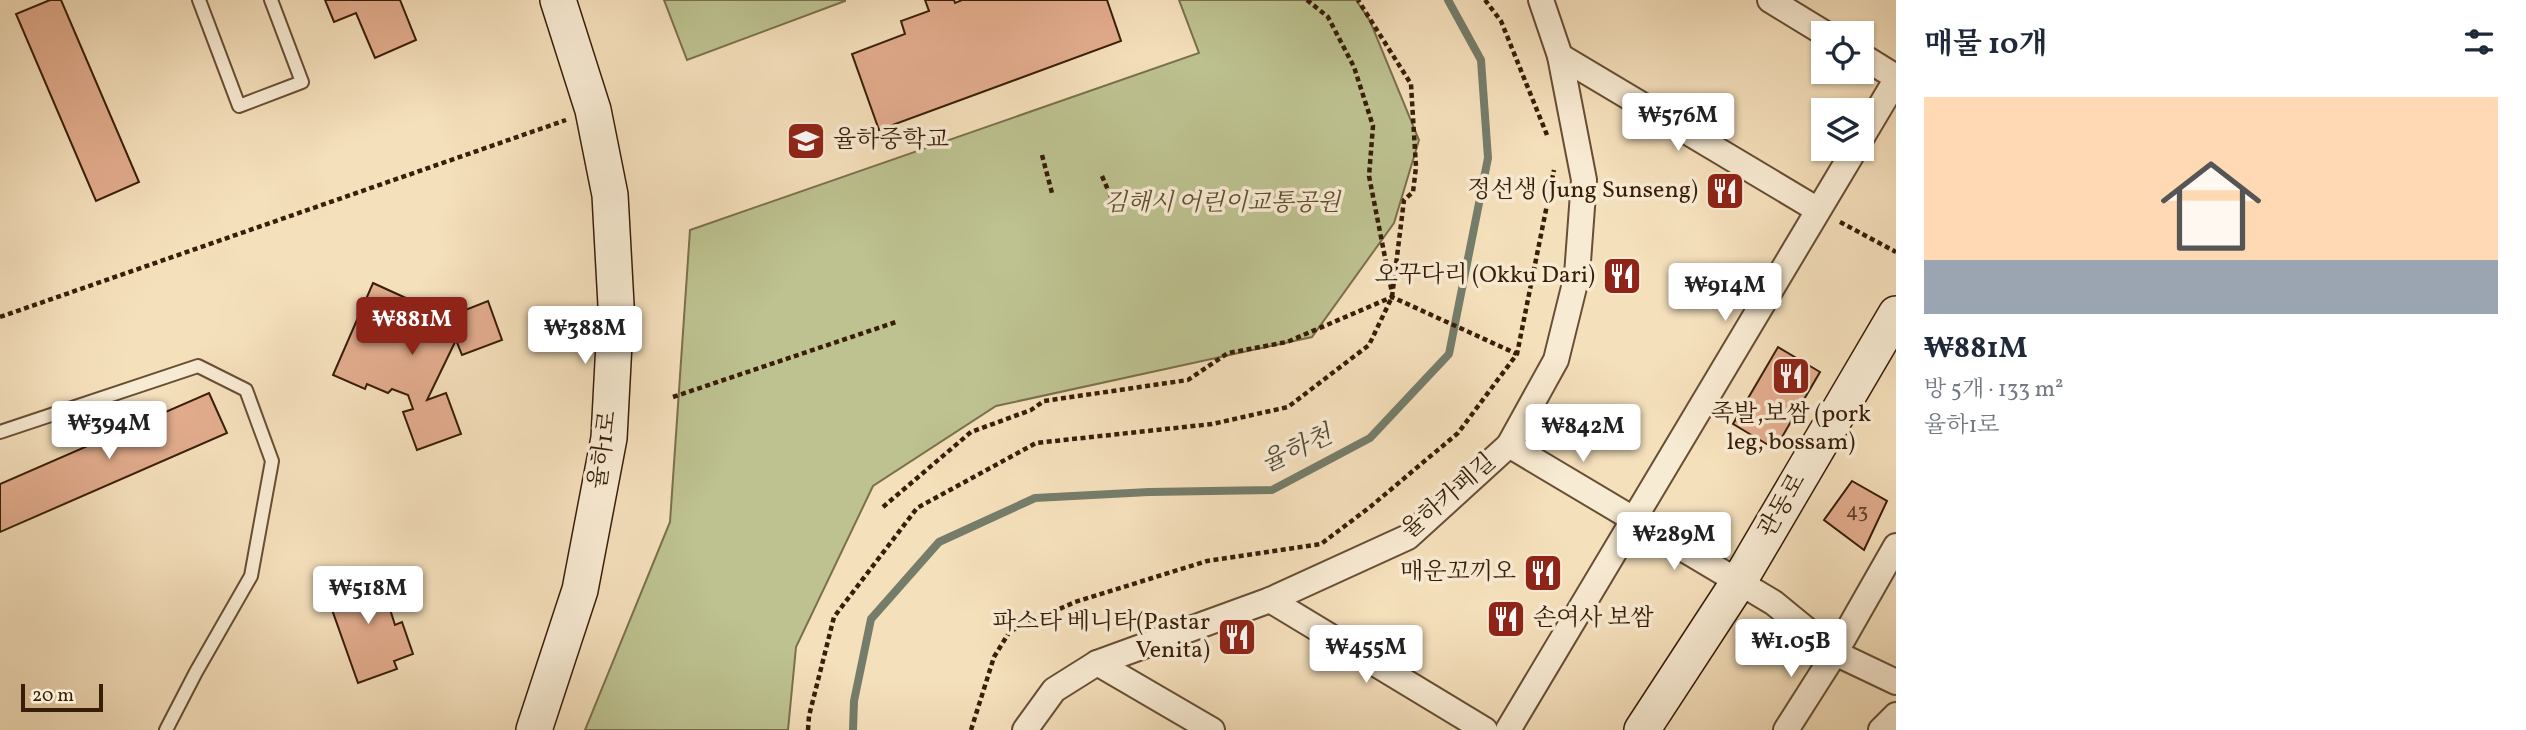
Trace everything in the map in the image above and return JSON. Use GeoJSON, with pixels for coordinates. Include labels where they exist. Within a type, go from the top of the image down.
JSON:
{"type":"FeatureCollection","features":[{"type":"Feature","properties":{"kind":"street","name":"율하1로"},"geometry":{"type":"LineString","coordinates":[[534,730],[580,590],[609,438],[616,305],[610,195],[593,110],[558,0]]}},
{"type":"Feature","properties":{"kind":"street","name":"율하카페길"},"geometry":{"type":"LineString","coordinates":[[1026,730],[1054,690],[1097,663],[1270,600],[1408,537],[1509,445],[1556,360],[1577,275],[1584,180],[1560,56],[1541,0]]}},
{"type":"Feature","properties":{"kind":"street"},"geometry":{"type":"LineString","coordinates":[[1770,0],[1811,25]]}},
{"type":"Feature","properties":{"kind":"street"},"geometry":{"type":"LineString","coordinates":[[1560,56],[1818,210]]}},
{"type":"Feature","properties":{"kind":"street"},"geometry":{"type":"LineString","coordinates":[[1874,64],[1896,79],[1874,117]]}},
{"type":"Feature","properties":{"kind":"street"},"geometry":{"type":"LineString","coordinates":[[1508,730],[1848,161]]}},
{"type":"Feature","properties":{"kind":"street","name":"관동로"},"geometry":{"type":"LineString","coordinates":[[1642,730],[1738,583],[1896,314]]}},
{"type":"Feature","properties":{"kind":"street"},"geometry":{"type":"LineString","coordinates":[[1509,445],[1774,604],[1835,653],[1896,682]]}},
{"type":"Feature","properties":{"kind":"street"},"geometry":{"type":"LineString","coordinates":[[1786,730],[1835,653],[1896,546]]}},
{"type":"Feature","properties":{"kind":"street"},"geometry":{"type":"LineString","coordinates":[[1270,600],[1485,730]]}},
{"type":"Feature","properties":{"kind":"street"},"geometry":{"type":"LineString","coordinates":[[1097,663],[1212,730]]}},
{"type":"Feature","properties":{"kind":"street"},"geometry":{"type":"LineString","coordinates":[[1881,730],[1896,715]]}},
{"type":"Feature","properties":{"kind":"lane"},"geometry":{"type":"LineString","coordinates":[[199,0],[239,106],[302,82],[271,0]]}},
{"type":"Feature","properties":{"kind":"lane"},"geometry":{"type":"LineString","coordinates":[[0,432],[198,366],[246,390],[272,461],[251,576],[166,730]]}},
{"type":"Feature","properties":{"kind":"path"},"geometry":{"type":"LineString","coordinates":[[1307,0],[1328,18],[1354,67],[1373,127],[1369,176],[1392,297]]}},
{"type":"Feature","properties":{"kind":"path"},"geometry":{"type":"LineString","coordinates":[[808,730],[809,716],[834,617],[917,508],[1036,443],[1212,424],[1287,407],[1369,345],[1392,297],[1404,200],[1413,192],[1416,167],[1411,84],[1358,0]]}},
{"type":"Feature","properties":{"kind":"path"},"geometry":{"type":"LineString","coordinates":[[1485,0],[1500,22],[1552,146]]}},
{"type":"Feature","properties":{"kind":"path"},"geometry":{"type":"LineString","coordinates":[[0,317],[593,110]]}},
{"type":"Feature","properties":{"kind":"path"},"geometry":{"type":"LineString","coordinates":[[1042,155],[1052,193]]}},
{"type":"Feature","properties":{"kind":"path"},"geometry":{"type":"LineString","coordinates":[[971,730],[993,657],[1010,631],[1074,602],[1207,561],[1321,544],[1458,433],[1517,354],[1557,159]]}},
{"type":"Feature","properties":{"kind":"path"},"geometry":{"type":"LineString","coordinates":[[1102,176],[1115,206]]}},
{"type":"Feature","properties":{"kind":"path"},"geometry":{"type":"LineString","coordinates":[[1818,210],[1896,251]]}},
{"type":"Feature","properties":{"kind":"path"},"geometry":{"type":"LineString","coordinates":[[883,507],[971,432],[1031,410],[1044,401],[1188,380],[1228,353],[1287,342],[1392,297],[1517,354]]}},
{"type":"Feature","properties":{"kind":"path"},"geometry":{"type":"LineString","coordinates":[[673,397],[896,322]]}},
{"type":"Feature","properties":{"kind":"green space"},"geometry":{"type":"Polygon","coordinates":[[[664,0],[845,0],[845,1],[687,60],[664,0]]]}},
{"type":"Feature","properties":{"kind":"green space","name":"김해시 어린이교통공원"},"geometry":{"type":"Polygon","coordinates":[[[1179,0],[1356,0],[1370,21],[1419,140],[1394,223],[1312,337],[996,406],[873,486],[796,647],[788,730],[585,730],[670,522],[690,230],[1199,53],[1179,0]]]}},
{"type":"Feature","properties":{"kind":"building"},"geometry":{"type":"Polygon","coordinates":[[[50,0],[61,0],[139,182],[96,201],[16,14],[50,0]]]}},
{"type":"Feature","properties":{"kind":"building"},"geometry":{"type":"Polygon","coordinates":[[[325,0],[400,0],[416,40],[375,58],[356,13],[334,22],[325,0]]]}},
{"type":"Feature","properties":{"kind":"building"},"geometry":{"type":"Polygon","coordinates":[[[925,0],[954,0],[955,3],[962,0],[1107,0],[1121,41],[879,130],[852,54],[905,34],[901,21],[929,11],[925,0]]]}},
{"type":"Feature","properties":{"kind":"building"},"geometry":{"type":"Polygon","coordinates":[[[373,283],[406,298],[403,304],[428,315],[425,320],[439,326],[452,321],[450,316],[488,301],[502,340],[462,355],[456,340],[427,400],[446,393],[461,434],[417,450],[403,412],[413,409],[408,395],[392,389],[388,393],[367,384],[365,389],[333,375],[373,283]]]}},
{"type":"Feature","properties":{"kind":"building"},"geometry":{"type":"Polygon","coordinates":[[[1778,347],[1820,372],[1775,449],[1733,424],[1778,347]]]}},
{"type":"Feature","properties":{"kind":"building"},"geometry":{"type":"Polygon","coordinates":[[[209,393],[227,433],[0,532],[0,484],[209,393]]]}},
{"type":"Feature","properties":{"kind":"building"},"geometry":{"type":"Polygon","coordinates":[[[1852,481],[1887,501],[1864,550],[1824,520],[1852,481]]]}},
{"type":"Feature","properties":{"kind":"building"},"geometry":{"type":"Polygon","coordinates":[[[384,574],[393,601],[388,603],[395,625],[402,622],[413,654],[394,661],[397,669],[358,683],[324,587],[356,576],[359,583],[384,574]]]}},
{"type":"Feature","properties":{"kind":"waterway","name":"율하천"},"geometry":{"type":"LineString","coordinates":[[853,730],[854,701],[871,619],[939,542],[1035,498],[1149,492],[1272,490],[1370,438],[1449,354],[1488,158],[1481,60],[1448,0]]}},
{"type":"Feature","properties":{"kind":"place","name":"율하중학교"},"geometry":{"type":"Point","coordinates":[806,141]}},
{"type":"Feature","properties":{"kind":"place","name":"정선생 (Jung Sunseng)"},"geometry":{"type":"Point","coordinates":[1725,191]}},
{"type":"Feature","properties":{"kind":"place","name":"오꾸다리 (Okku Dari)"},"geometry":{"type":"Point","coordinates":[1622,276]}},
{"type":"Feature","properties":{"kind":"place","name":"족발,보쌈 (pork leg, bossam)"},"geometry":{"type":"Point","coordinates":[1791,376]}},
{"type":"Feature","properties":{"kind":"place","name":"매운꼬끼오"},"geometry":{"type":"Point","coordinates":[1543,573]}},
{"type":"Feature","properties":{"kind":"place","name":"손여사 보쌈"},"geometry":{"type":"Point","coordinates":[1506,619]}},
{"type":"Feature","properties":{"kind":"place","name":"파스타 베니타(Pastar Venita)"},"geometry":{"type":"Point","coordinates":[1237,637]}}]}
